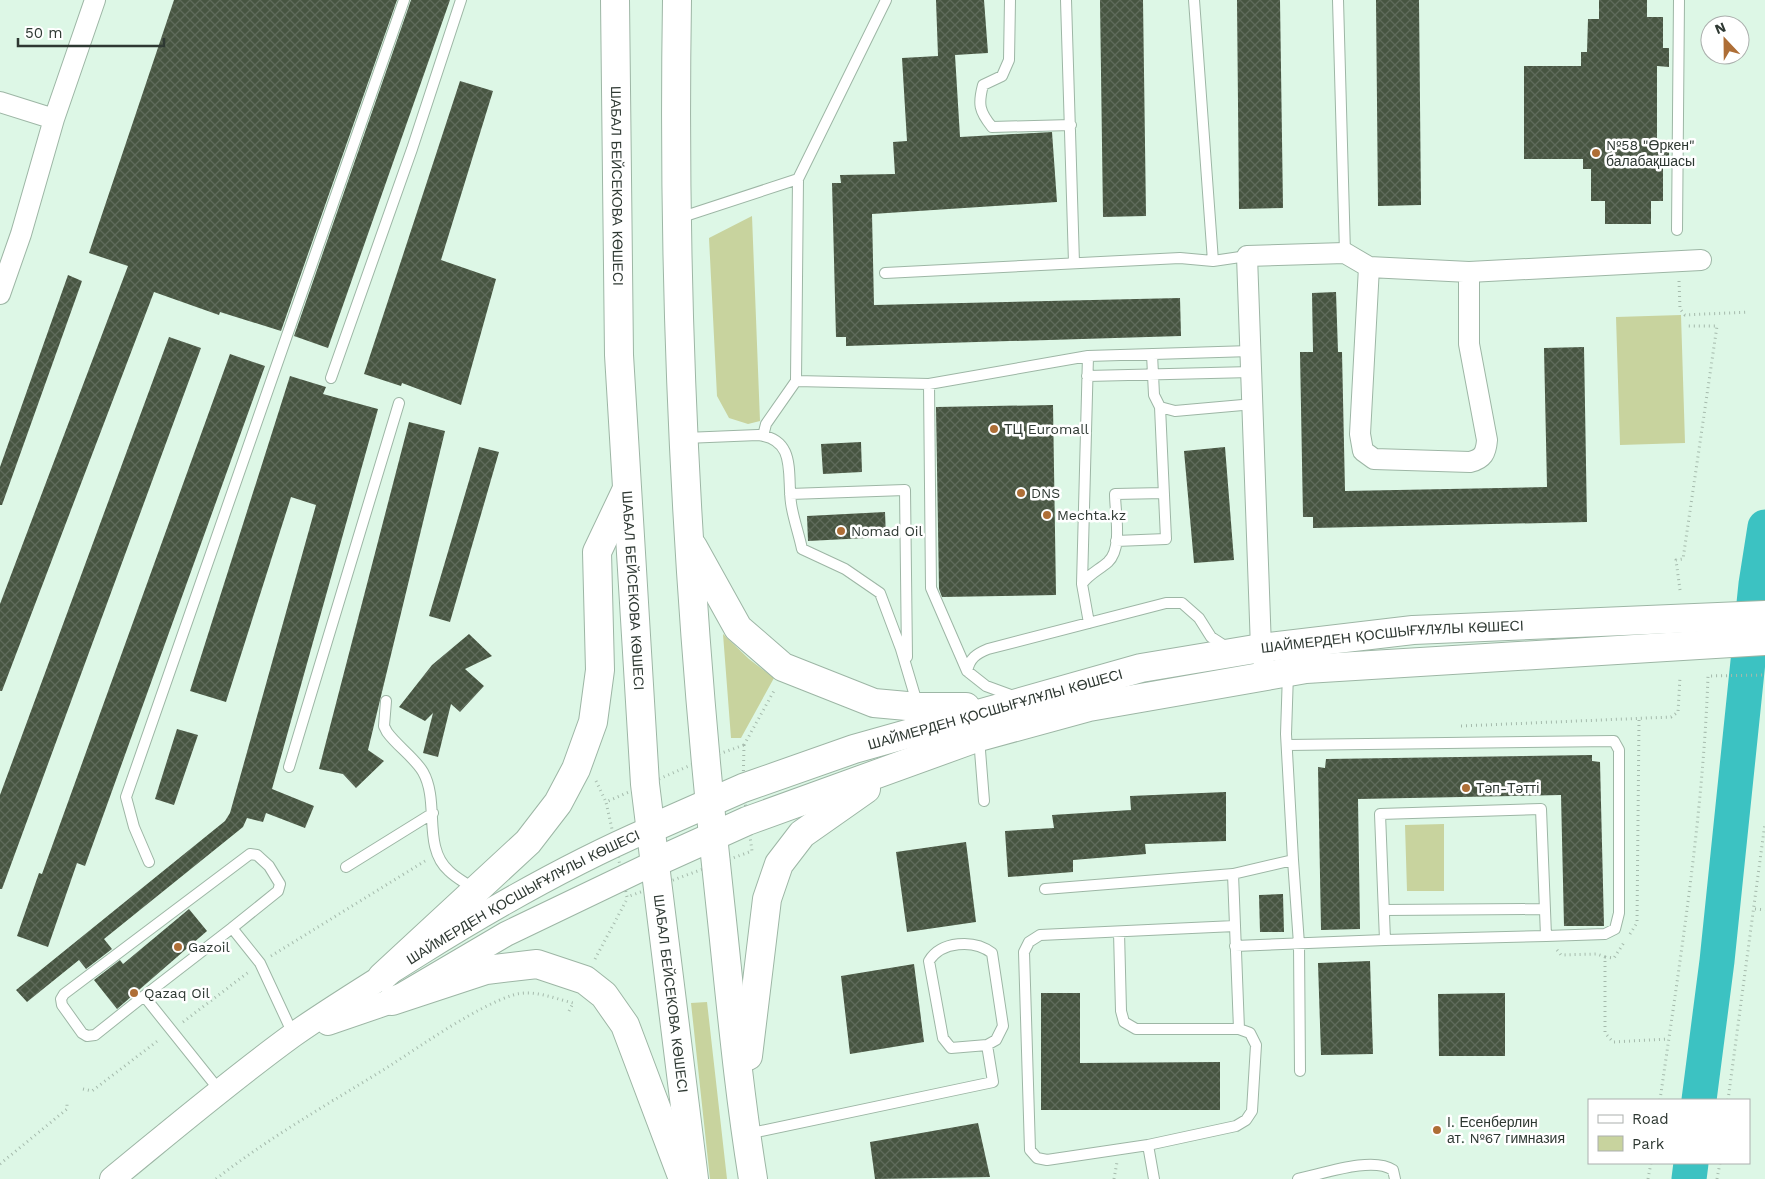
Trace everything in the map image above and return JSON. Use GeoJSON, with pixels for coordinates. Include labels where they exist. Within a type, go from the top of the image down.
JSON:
{"type":"FeatureCollection","features":[{"type":"Feature","properties":{"kind":"main road","name":"ШАБАЛ БЕЙСЕКОВА КӨШЕСІ"},"geometry":{"type":"LineString","coordinates":[[615,0],[618,346],[645,784],[694,1179]]}},
{"type":"Feature","properties":{"kind":"main road"},"geometry":{"type":"LineString","coordinates":[[677,0],[675,109],[683,438],[689,540],[705,759],[742,1102],[753,1179]]}},
{"type":"Feature","properties":{"kind":"main road"},"geometry":{"type":"LineString","coordinates":[[387,989],[477,891],[528,842],[558,803],[576,768],[593,722],[600,670],[597,552],[627,490]]}},
{"type":"Feature","properties":{"kind":"main road"},"geometry":{"type":"LineString","coordinates":[[689,540],[738,628],[787,669],[874,703],[918,707],[1012,703]]}},
{"type":"Feature","properties":{"kind":"main road","name":"ШАЙМЕРДЕН ҚОСШЫҒҰЛҰЛЫ КӨШЕСІ"},"geometry":{"type":"LineString","coordinates":[[654,863],[747,821],[898,768],[979,737],[1089,707],[1277,673],[1715,631],[1765,615]]}},
{"type":"Feature","properties":{"kind":"main road","name":"ШАЙМЕРДЕН ҚОСШЫҒҰЛҰЛЫ КӨШЕСІ"},"geometry":{"type":"LineString","coordinates":[[650,829],[743,788],[854,749],[1141,668],[1248,650],[1413,630],[1715,631],[1765,641]]}},
{"type":"Feature","properties":{"kind":"main road"},"geometry":{"type":"LineString","coordinates":[[742,1102],[767,899],[779,864],[802,834],[898,768]]}},
{"type":"Feature","properties":{"kind":"main road"},"geometry":{"type":"LineString","coordinates":[[387,989],[486,970],[537,964],[579,991],[604,995],[625,1025],[683,1179]]}},
{"type":"Feature","properties":{"kind":"street"},"geometry":{"type":"LineString","coordinates":[[0,294],[21,234],[54,120],[95,0]]}},
{"type":"Feature","properties":{"kind":"street"},"geometry":{"type":"LineString","coordinates":[[0,102],[54,120]]}},
{"type":"Feature","properties":{"kind":"street"},"geometry":{"type":"LineString","coordinates":[[1277,673],[1248,650],[1254,404],[1247,256],[1345,253],[1369,267],[1469,272],[1701,260]]}},
{"type":"Feature","properties":{"kind":"street"},"geometry":{"type":"LineString","coordinates":[[1369,267],[1360,434],[1363,451],[1374,460],[1470,462],[1483,456],[1487,440],[1469,344],[1469,272]]}},
{"type":"Feature","properties":{"kind":"street","name":"ШАЙМЕРДЕН ҚОСШЫҒҰЛҰЛЫ КӨШЕСІ"},"geometry":{"type":"LineString","coordinates":[[387,989],[491,909],[616,843],[650,829]]}},
{"type":"Feature","properties":{"kind":"street","name":"ШАЙМЕРДЕН ҚОСШЫҒҰЛҰЛЫ КӨШЕСІ"},"geometry":{"type":"LineString","coordinates":[[112,1179],[220,1091],[294,1035],[654,863]]}},
{"type":"Feature","properties":{"kind":"lane"},"geometry":{"type":"LineString","coordinates":[[149,862],[134,827],[126,797],[404,0]]}},
{"type":"Feature","properties":{"kind":"lane"},"geometry":{"type":"LineString","coordinates":[[332,378],[409,158],[461,0]]}},
{"type":"Feature","properties":{"kind":"lane"},"geometry":{"type":"LineString","coordinates":[[763,436],[766,424],[796,381],[798,179],[886,0]]}},
{"type":"Feature","properties":{"kind":"lane"},"geometry":{"type":"LineString","coordinates":[[1010,0],[1010,60],[1002,76],[984,85],[979,101],[983,116],[992,128],[1071,125]]}},
{"type":"Feature","properties":{"kind":"lane"},"geometry":{"type":"LineString","coordinates":[[1066,0],[1074,263]]}},
{"type":"Feature","properties":{"kind":"lane"},"geometry":{"type":"LineString","coordinates":[[1194,0],[1213,261]]}},
{"type":"Feature","properties":{"kind":"lane"},"geometry":{"type":"LineString","coordinates":[[1338,0],[1345,253]]}},
{"type":"Feature","properties":{"kind":"lane"},"geometry":{"type":"LineString","coordinates":[[1677,230],[1679,0]]}},
{"type":"Feature","properties":{"kind":"lane"},"geometry":{"type":"LineString","coordinates":[[678,218],[798,179]]}},
{"type":"Feature","properties":{"kind":"lane"},"geometry":{"type":"LineString","coordinates":[[885,273],[1180,258],[1213,261],[1247,256]]}},
{"type":"Feature","properties":{"kind":"lane"},"geometry":{"type":"LineString","coordinates":[[796,381],[929,384],[1088,356],[1251,351]]}},
{"type":"Feature","properties":{"kind":"lane"},"geometry":{"type":"LineString","coordinates":[[1116,541],[1166,539],[1160,406],[1154,395],[1152,354]]}},
{"type":"Feature","properties":{"kind":"lane"},"geometry":{"type":"LineString","coordinates":[[1088,356],[1082,584],[1089,623]]}},
{"type":"Feature","properties":{"kind":"lane"},"geometry":{"type":"LineString","coordinates":[[1087,376],[1252,372]]}},
{"type":"Feature","properties":{"kind":"lane"},"geometry":{"type":"LineString","coordinates":[[929,384],[931,588],[967,671],[1012,703]]}},
{"type":"Feature","properties":{"kind":"lane"},"geometry":{"type":"LineString","coordinates":[[289,767],[399,403]]}},
{"type":"Feature","properties":{"kind":"lane"},"geometry":{"type":"LineString","coordinates":[[1160,406],[1175,411],[1254,404]]}},
{"type":"Feature","properties":{"kind":"lane"},"geometry":{"type":"LineString","coordinates":[[683,438],[770,436],[780,444],[788,456],[790,494],[802,549],[845,569],[880,593],[907,669],[918,707]]}},
{"type":"Feature","properties":{"kind":"lane"},"geometry":{"type":"LineString","coordinates":[[790,494],[904,490],[907,669]]}},
{"type":"Feature","properties":{"kind":"lane"},"geometry":{"type":"LineString","coordinates":[[1082,584],[1090,574],[1109,561],[1116,547],[1115,494],[1164,493]]}},
{"type":"Feature","properties":{"kind":"lane"},"geometry":{"type":"LineString","coordinates":[[967,671],[969,660],[977,653],[988,649],[1166,603],[1182,603],[1198,618],[1211,637],[1248,650]]}},
{"type":"Feature","properties":{"kind":"lane"},"geometry":{"type":"LineString","coordinates":[[1277,673],[1287,745],[1299,944],[1300,1071]]}},
{"type":"Feature","properties":{"kind":"lane"},"geometry":{"type":"LineString","coordinates":[[386,701],[384,726],[387,732],[423,772],[428,786],[433,813],[434,846],[447,870],[477,891]]}},
{"type":"Feature","properties":{"kind":"lane"},"geometry":{"type":"LineString","coordinates":[[979,737],[984,801]]}},
{"type":"Feature","properties":{"kind":"lane"},"geometry":{"type":"LineString","coordinates":[[1235,946],[1604,934],[1615,929],[1619,913],[1619,750],[1614,741],[1287,745]]}},
{"type":"Feature","properties":{"kind":"lane"},"geometry":{"type":"LineString","coordinates":[[1385,940],[1380,814],[1542,809],[1546,936]]}},
{"type":"Feature","properties":{"kind":"lane"},"geometry":{"type":"LineString","coordinates":[[346,867],[433,813]]}},
{"type":"Feature","properties":{"kind":"lane"},"geometry":{"type":"LineString","coordinates":[[250,854],[257,855],[269,866],[280,884],[278,891],[232,928],[95,1035],[87,1036],[77,1026],[62,1005],[60,1000],[64,994],[250,854]]}},
{"type":"Feature","properties":{"kind":"lane"},"geometry":{"type":"LineString","coordinates":[[1044,889],[1233,874],[1293,860]]}},
{"type":"Feature","properties":{"kind":"lane"},"geometry":{"type":"LineString","coordinates":[[1233,874],[1239,1029]]}},
{"type":"Feature","properties":{"kind":"lane"},"geometry":{"type":"LineString","coordinates":[[1384,910],[1545,909]]}},
{"type":"Feature","properties":{"kind":"lane"},"geometry":{"type":"LineString","coordinates":[[1119,932],[1121,1011],[1124,1022],[1136,1029],[1239,1029],[1250,1033],[1256,1045],[1252,1110],[1246,1120],[1236,1126],[1148,1146],[1047,1160],[1037,1158],[1030,1150],[1024,952],[1029,942],[1040,935],[1235,926]]}},
{"type":"Feature","properties":{"kind":"lane"},"geometry":{"type":"LineString","coordinates":[[232,928],[260,963],[294,1035]]}},
{"type":"Feature","properties":{"kind":"lane"},"geometry":{"type":"LineString","coordinates":[[973,944],[985,947],[992,953],[1003,1026],[996,1040],[987,1045],[951,1048],[943,1038],[929,961],[935,952],[944,947],[973,944]]}},
{"type":"Feature","properties":{"kind":"lane"},"geometry":{"type":"LineString","coordinates":[[144,996],[220,1091]]}},
{"type":"Feature","properties":{"kind":"lane"},"geometry":{"type":"LineString","coordinates":[[746,1134],[993,1082],[987,1045]]}},
{"type":"Feature","properties":{"kind":"lane"},"geometry":{"type":"LineString","coordinates":[[1148,1146],[1154,1179]]}},
{"type":"Feature","properties":{"kind":"lane"},"geometry":{"type":"LineString","coordinates":[[1298,1179],[1369,1164],[1386,1166],[1393,1170],[1395,1179]]}},
{"type":"Feature","properties":{"kind":"path"},"geometry":{"type":"LineString","coordinates":[[1678,261],[1680,309],[1685,314],[1749,312]]}},
{"type":"Feature","properties":{"kind":"path"},"geometry":{"type":"LineString","coordinates":[[1680,590],[1676,560],[1682,558],[1717,326],[1685,326]]}},
{"type":"Feature","properties":{"kind":"path"},"geometry":{"type":"LineString","coordinates":[[743,788],[744,745],[787,669]]}},
{"type":"Feature","properties":{"kind":"path"},"geometry":{"type":"LineString","coordinates":[[1660,1099],[1706,747],[1709,676],[1765,675]]}},
{"type":"Feature","properties":{"kind":"path"},"geometry":{"type":"LineString","coordinates":[[1454,726],[1671,717],[1678,712],[1680,677]]}},
{"type":"Feature","properties":{"kind":"path"},"geometry":{"type":"LineString","coordinates":[[616,843],[606,802],[705,759],[744,745]]}},
{"type":"Feature","properties":{"kind":"path"},"geometry":{"type":"LineString","coordinates":[[1728,1099],[1765,823]]}},
{"type":"Feature","properties":{"kind":"path"},"geometry":{"type":"LineString","coordinates":[[569,1011],[628,898]]}},
{"type":"Feature","properties":{"kind":"path"},"geometry":{"type":"LineString","coordinates":[[1755,909],[1765,910]]}},
{"type":"Feature","properties":{"kind":"path"},"geometry":{"type":"LineString","coordinates":[[1546,936],[1561,955],[1597,954],[1605,957],[1605,1033],[1613,1042],[1668,1039]]}},
{"type":"Feature","properties":{"kind":"path"},"geometry":{"type":"LineString","coordinates":[[216,1179],[266,1143],[435,1037],[491,1005],[514,995],[532,992],[579,991]]}},
{"type":"Feature","properties":{"kind":"path"},"geometry":{"type":"LineString","coordinates":[[0,1164],[66,1109],[67,1101]]}},
{"type":"Feature","properties":{"kind":"path"},"geometry":{"type":"LineString","coordinates":[[1648,1179],[1650,1164]]}},
{"type":"Feature","properties":{"kind":"path"},"geometry":{"type":"LineString","coordinates":[[1718,1179],[1720,1164]]}},
{"type":"Feature","properties":{"kind":"green space"},"geometry":{"type":"Polygon","coordinates":[[[752,216],[760,421],[748,424],[729,418],[717,396],[709,238],[752,216]]]}},
{"type":"Feature","properties":{"kind":"green space"},"geometry":{"type":"Polygon","coordinates":[[[1681,315],[1685,443],[1620,445],[1616,317],[1681,315]]]}},
{"type":"Feature","properties":{"kind":"green space"},"geometry":{"type":"Polygon","coordinates":[[[723,634],[749,659],[774,678],[741,738],[731,738],[723,634]]]}},
{"type":"Feature","properties":{"kind":"green space"},"geometry":{"type":"Polygon","coordinates":[[[1444,824],[1444,891],[1407,891],[1405,825],[1444,824]]]}},
{"type":"Feature","properties":{"kind":"green space"},"geometry":{"type":"Polygon","coordinates":[[[707,1002],[727,1179],[710,1179],[691,1003],[707,1002]]]}},
{"type":"Feature","properties":{"kind":"building"},"geometry":{"type":"Polygon","coordinates":[[[174,0],[397,0],[281,331],[220,312],[219,315],[154,292],[2,691],[0,691],[0,604],[128,266],[89,253],[174,0]]]}},
{"type":"Feature","properties":{"kind":"building"},"geometry":{"type":"Polygon","coordinates":[[[411,0],[450,0],[328,348],[294,336],[411,0]]]}},
{"type":"Feature","properties":{"kind":"building"},"geometry":{"type":"Polygon","coordinates":[[[936,0],[984,0],[988,53],[955,55],[960,137],[1052,132],[1057,202],[872,214],[874,305],[1180,298],[1181,336],[846,346],[846,337],[836,337],[832,183],[841,183],[840,175],[895,174],[893,142],[907,141],[902,58],[938,56],[936,0]]]}},
{"type":"Feature","properties":{"kind":"building"},"geometry":{"type":"Polygon","coordinates":[[[1100,0],[1143,0],[1146,216],[1103,217],[1100,0]]]}},
{"type":"Feature","properties":{"kind":"building"},"geometry":{"type":"Polygon","coordinates":[[[1237,0],[1280,0],[1283,208],[1239,209],[1237,0]]]}},
{"type":"Feature","properties":{"kind":"building"},"geometry":{"type":"Polygon","coordinates":[[[1376,0],[1419,0],[1421,205],[1378,206],[1376,0]]]}},
{"type":"Feature","properties":{"kind":"building"},"geometry":{"type":"Polygon","coordinates":[[[1599,0],[1647,0],[1647,17],[1663,17],[1663,48],[1669,48],[1669,67],[1657,66],[1657,152],[1669,152],[1669,168],[1663,168],[1663,201],[1651,201],[1651,224],[1605,224],[1605,201],[1591,201],[1591,169],[1583,169],[1583,159],[1524,159],[1524,66],[1581,66],[1581,52],[1587,52],[1588,19],[1599,19],[1599,0]]]}},
{"type":"Feature","properties":{"kind":"building"},"geometry":{"type":"Polygon","coordinates":[[[460,81],[493,91],[441,260],[496,279],[461,405],[402,383],[401,386],[364,374],[460,81]]]}},
{"type":"Feature","properties":{"kind":"building"},"geometry":{"type":"Polygon","coordinates":[[[68,275],[82,281],[2,505],[0,505],[0,467],[68,275]]]}},
{"type":"Feature","properties":{"kind":"building"},"geometry":{"type":"Polygon","coordinates":[[[1336,292],[1338,352],[1342,352],[1345,491],[1547,487],[1544,348],[1584,347],[1587,522],[1313,528],[1313,517],[1303,517],[1300,352],[1313,352],[1312,293],[1336,292]]]}},
{"type":"Feature","properties":{"kind":"building"},"geometry":{"type":"Polygon","coordinates":[[[169,337],[201,348],[2,889],[0,889],[0,795],[169,337]]]}},
{"type":"Feature","properties":{"kind":"building"},"geometry":{"type":"Polygon","coordinates":[[[230,354],[265,366],[85,866],[77,863],[48,947],[17,936],[39,873],[42,874],[230,354]]]}},
{"type":"Feature","properties":{"kind":"building"},"geometry":{"type":"Polygon","coordinates":[[[290,376],[326,387],[323,394],[378,409],[272,789],[314,806],[305,828],[266,813],[263,822],[247,818],[243,827],[104,939],[112,949],[86,969],[79,960],[27,1002],[16,990],[225,821],[230,813],[316,505],[291,497],[226,702],[190,691],[290,376]]]}},
{"type":"Feature","properties":{"kind":"building"},"geometry":{"type":"Polygon","coordinates":[[[1053,405],[1056,595],[942,597],[939,589],[936,407],[1053,405]]]}},
{"type":"Feature","properties":{"kind":"building"},"geometry":{"type":"Polygon","coordinates":[[[409,422],[445,431],[368,750],[384,761],[356,788],[343,774],[319,769],[409,422]]]}},
{"type":"Feature","properties":{"kind":"building"},"geometry":{"type":"Polygon","coordinates":[[[861,442],[862,472],[823,474],[821,444],[861,442]]]}},
{"type":"Feature","properties":{"kind":"building"},"geometry":{"type":"Polygon","coordinates":[[[479,447],[499,452],[450,622],[429,616],[479,447]]]}},
{"type":"Feature","properties":{"kind":"building"},"geometry":{"type":"Polygon","coordinates":[[[1225,447],[1234,560],[1194,563],[1184,451],[1225,447]]]}},
{"type":"Feature","properties":{"kind":"building"},"geometry":{"type":"Polygon","coordinates":[[[885,512],[886,537],[808,541],[807,516],[885,512]]]}},
{"type":"Feature","properties":{"kind":"building"},"geometry":{"type":"Polygon","coordinates":[[[469,634],[492,656],[465,669],[484,686],[460,712],[451,704],[438,757],[423,753],[433,713],[425,721],[399,707],[432,665],[469,634]]]}},
{"type":"Feature","properties":{"kind":"building"},"geometry":{"type":"Polygon","coordinates":[[[177,729],[198,735],[174,805],[155,799],[177,729]]]}},
{"type":"Feature","properties":{"kind":"building"},"geometry":{"type":"Polygon","coordinates":[[[1592,755],[1592,761],[1600,762],[1604,926],[1564,926],[1561,795],[1358,799],[1360,929],[1321,930],[1318,767],[1325,768],[1326,759],[1592,755]]]}},
{"type":"Feature","properties":{"kind":"building"},"geometry":{"type":"Polygon","coordinates":[[[1226,792],[1226,841],[1145,844],[1146,854],[1073,860],[1073,872],[1008,877],[1005,831],[1054,828],[1052,815],[1131,810],[1130,796],[1226,792]]]}},
{"type":"Feature","properties":{"kind":"building"},"geometry":{"type":"Polygon","coordinates":[[[966,842],[976,922],[907,932],[896,852],[966,842]]]}},
{"type":"Feature","properties":{"kind":"building"},"geometry":{"type":"Polygon","coordinates":[[[1283,894],[1284,932],[1260,932],[1259,895],[1283,894]]]}},
{"type":"Feature","properties":{"kind":"building"},"geometry":{"type":"Polygon","coordinates":[[[189,909],[207,931],[117,1009],[94,980],[120,960],[123,964],[189,909]]]}},
{"type":"Feature","properties":{"kind":"building"},"geometry":{"type":"Polygon","coordinates":[[[1370,961],[1373,1054],[1321,1055],[1318,963],[1370,961]]]}},
{"type":"Feature","properties":{"kind":"building"},"geometry":{"type":"Polygon","coordinates":[[[914,964],[924,1042],[850,1054],[841,976],[914,964]]]}},
{"type":"Feature","properties":{"kind":"building"},"geometry":{"type":"Polygon","coordinates":[[[1041,993],[1080,993],[1080,1063],[1220,1062],[1220,1110],[1041,1110],[1041,993]]]}},
{"type":"Feature","properties":{"kind":"building"},"geometry":{"type":"Polygon","coordinates":[[[1505,993],[1505,1056],[1439,1056],[1438,994],[1505,993]]]}},
{"type":"Feature","properties":{"kind":"building"},"geometry":{"type":"Polygon","coordinates":[[[978,1123],[990,1177],[875,1179],[870,1142],[978,1123]]]}},
{"type":"Feature","properties":{"kind":"waterway"},"geometry":{"type":"LineString","coordinates":[[1699,1099],[1717,961],[1756,584],[1765,527]]}},
{"type":"Feature","properties":{"kind":"waterway"},"geometry":{"type":"LineString","coordinates":[[1689,1179],[1691,1164]]}},
{"type":"Feature","properties":{"kind":"place","name":"№58 \"Өркен\" балабақшасы"},"geometry":{"type":"Point","coordinates":[1596,153]}},
{"type":"Feature","properties":{"kind":"place","name":"ТЦ Euromall"},"geometry":{"type":"Point","coordinates":[994,429]}},
{"type":"Feature","properties":{"kind":"place","name":"DNS"},"geometry":{"type":"Point","coordinates":[1021,493]}},
{"type":"Feature","properties":{"kind":"place","name":"Mechta.kz"},"geometry":{"type":"Point","coordinates":[1047,515]}},
{"type":"Feature","properties":{"kind":"place","name":"Nomad Oil"},"geometry":{"type":"Point","coordinates":[841,531]}},
{"type":"Feature","properties":{"kind":"place","name":"Тәп-Тәтті"},"geometry":{"type":"Point","coordinates":[1466,788]}},
{"type":"Feature","properties":{"kind":"place","name":"Gazoil"},"geometry":{"type":"Point","coordinates":[178,947]}},
{"type":"Feature","properties":{"kind":"place","name":"Qazaq Oil"},"geometry":{"type":"Point","coordinates":[134,993]}},
{"type":"Feature","properties":{"kind":"place","name":"І. Есенберлин ат. №67 гимназия"},"geometry":{"type":"Point","coordinates":[1437,1130]}}]}
